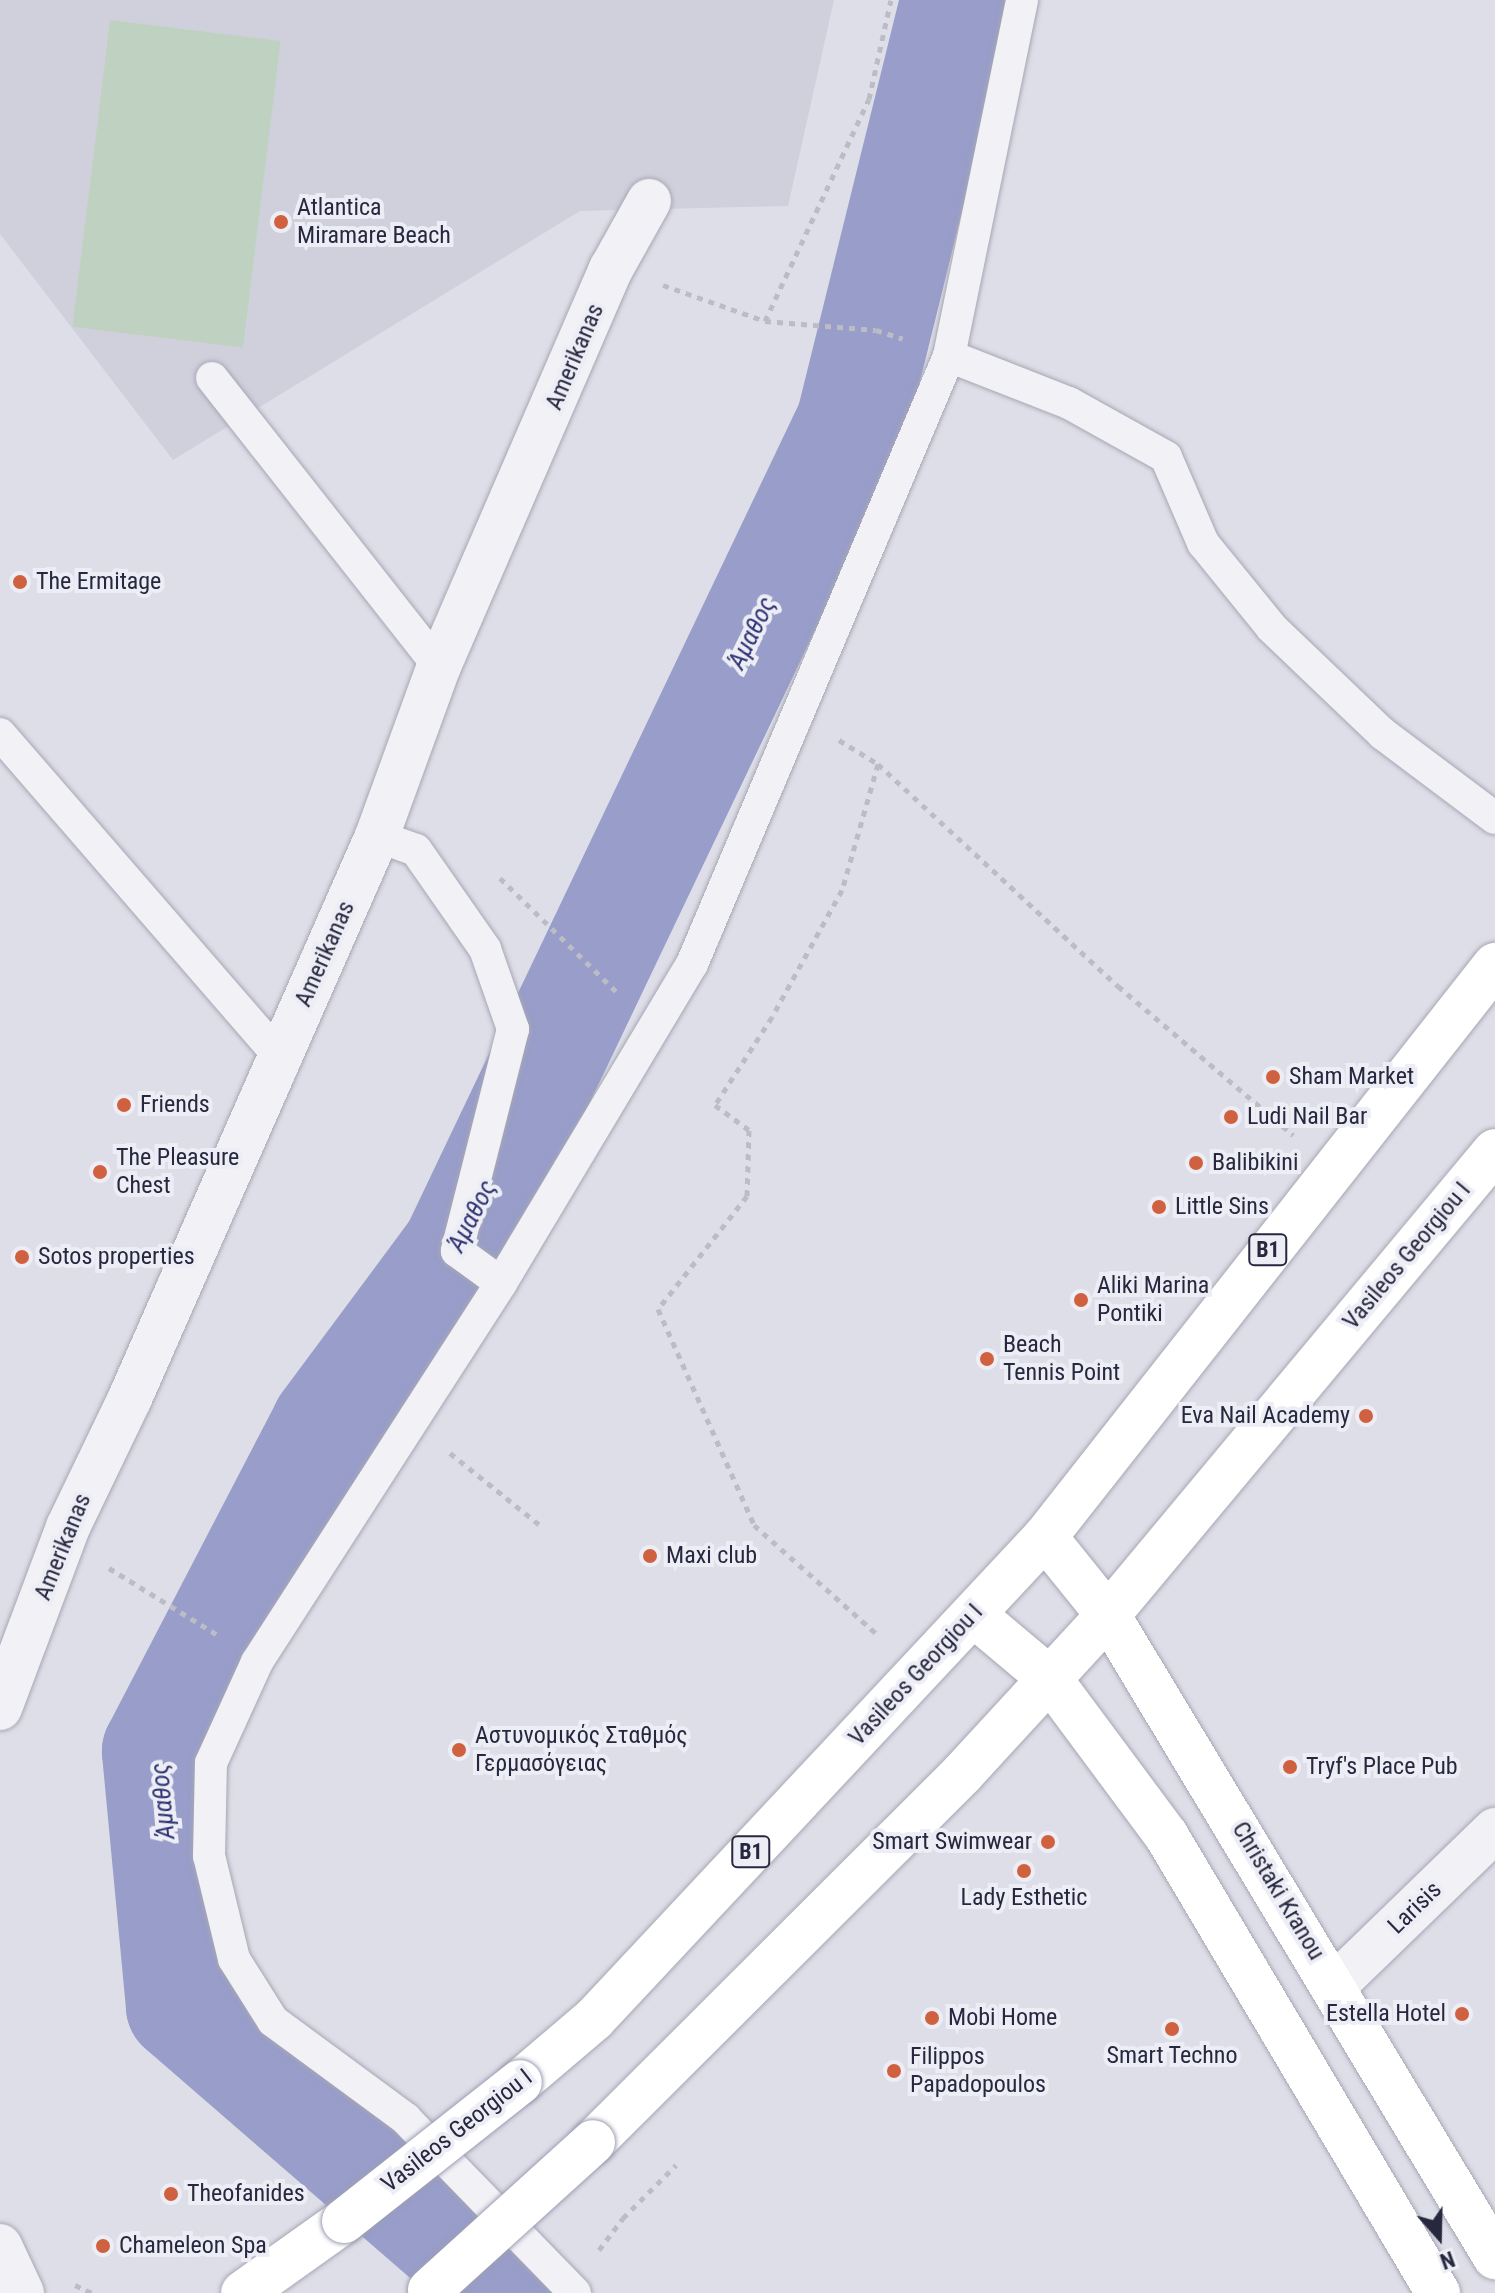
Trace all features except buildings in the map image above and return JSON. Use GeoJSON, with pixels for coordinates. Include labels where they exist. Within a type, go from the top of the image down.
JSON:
{"type":"FeatureCollection","features":[{"type":"Feature","properties":{"kind":"main road","name":"Vasileos Georgiou I"},"geometry":{"type":"LineString","coordinates":[[243,2293],[344,2221],[520,2082],[594,2019],[1045,1537],[1495,965]]}},
{"type":"Feature","properties":{"kind":"main road","name":"Vasileos Georgiou I"},"geometry":{"type":"LineString","coordinates":[[426,2292],[593,2142],[951,1785],[1108,1615],[1495,1151]]}},
{"type":"Feature","properties":{"kind":"main road","name":"Christaki Kranou"},"geometry":{"type":"LineString","coordinates":[[1045,1537],[1108,1615],[1335,1985],[1495,2257]]}},
{"type":"Feature","properties":{"kind":"main road"},"geometry":{"type":"LineString","coordinates":[[974,1615],[1050,1679],[1166,1835],[1438,2293]]}},
{"type":"Feature","properties":{"kind":"street","name":"Amerikanas"},"geometry":{"type":"LineString","coordinates":[[0,1708],[68,1527],[377,836],[439,666],[611,269],[649,201]]}},
{"type":"Feature","properties":{"kind":"street","name":"Larisis"},"geometry":{"type":"LineString","coordinates":[[1335,1985],[1495,1830]]}},
{"type":"Feature","properties":{"kind":"street"},"geometry":{"type":"LineString","coordinates":[[0,2246],[22,2293]]}},
{"type":"Feature","properties":{"kind":"lane"},"geometry":{"type":"LineString","coordinates":[[575,2293],[406,2119],[273,2021],[234,1959],[209,1856],[211,1763],[257,1662],[501,1283],[692,964],[949,356],[1022,0]]}},
{"type":"Feature","properties":{"kind":"lane"},"geometry":{"type":"LineString","coordinates":[[949,356],[1069,403],[1166,457],[1203,543],[1272,628],[1383,734],[1495,818]]}},
{"type":"Feature","properties":{"kind":"lane"},"geometry":{"type":"LineString","coordinates":[[212,378],[439,666]]}},
{"type":"Feature","properties":{"kind":"lane"},"geometry":{"type":"LineString","coordinates":[[0,734],[280,1057]]}},
{"type":"Feature","properties":{"kind":"lane"},"geometry":{"type":"LineString","coordinates":[[377,836],[416,850],[485,949],[513,1029],[457,1251],[501,1283]]}},
{"type":"Feature","properties":{"kind":"path"},"geometry":{"type":"LineString","coordinates":[[765,321],[869,99],[891,0]]}},
{"type":"Feature","properties":{"kind":"path"},"geometry":{"type":"LineString","coordinates":[[611,269],[765,321],[876,330],[949,356]]}},
{"type":"Feature","properties":{"kind":"path"},"geometry":{"type":"LineString","coordinates":[[885,1642],[754,1525],[658,1309],[747,1196],[749,1130],[715,1105],[772,1017],[842,890],[878,764],[1118,986],[1293,1135]]}},
{"type":"Feature","properties":{"kind":"path"},"geometry":{"type":"LineString","coordinates":[[521,897],[654,1028]]}},
{"type":"Feature","properties":{"kind":"path"},"geometry":{"type":"LineString","coordinates":[[482,1479],[541,1526]]}},
{"type":"Feature","properties":{"kind":"path"},"geometry":{"type":"LineString","coordinates":[[98,1561],[210,1629]]}},
{"type":"Feature","properties":{"kind":"path"},"geometry":{"type":"LineString","coordinates":[[623,2218],[676,2165]]}},
{"type":"Feature","properties":{"kind":"shaded area","name":"Atlantica Miramare Beach"},"geometry":{"type":"Polygon","coordinates":[[[0,0],[834,0],[788,206],[580,211],[173,460],[0,234],[0,0]]]}},
{"type":"Feature","properties":{"kind":"green space"},"geometry":{"type":"Polygon","coordinates":[[[110,20],[281,41],[243,348],[72,327],[110,20]]]}},
{"type":"Feature","properties":{"kind":"waterway","name":"Άμαθος"},"geometry":{"type":"LineString","coordinates":[[513,2293],[182,2006],[158,1751],[327,1426],[457,1251],[852,423],[957,0]]}},
{"type":"Feature","properties":{"kind":"place","name":"Atlantica Miramare Beach"},"geometry":{"type":"Point","coordinates":[281,222]}},
{"type":"Feature","properties":{"kind":"place","name":"The Ermitage"},"geometry":{"type":"Point","coordinates":[20,582]}},
{"type":"Feature","properties":{"kind":"place","name":"Sham Market"},"geometry":{"type":"Point","coordinates":[1273,1077]}},
{"type":"Feature","properties":{"kind":"place","name":"Friends"},"geometry":{"type":"Point","coordinates":[124,1105]}},
{"type":"Feature","properties":{"kind":"place","name":"Ludi Nail Bar"},"geometry":{"type":"Point","coordinates":[1231,1117]}},
{"type":"Feature","properties":{"kind":"place","name":"Balibikini"},"geometry":{"type":"Point","coordinates":[1196,1163]}},
{"type":"Feature","properties":{"kind":"place","name":"The Pleasure Chest"},"geometry":{"type":"Point","coordinates":[100,1172]}},
{"type":"Feature","properties":{"kind":"place","name":"Little Sins"},"geometry":{"type":"Point","coordinates":[1159,1207]}},
{"type":"Feature","properties":{"kind":"place","name":"Sotos properties"},"geometry":{"type":"Point","coordinates":[22,1257]}},
{"type":"Feature","properties":{"kind":"place","name":"Aliki Marina Pontiki"},"geometry":{"type":"Point","coordinates":[1081,1300]}},
{"type":"Feature","properties":{"kind":"place","name":"Beach Tennis Point"},"geometry":{"type":"Point","coordinates":[987,1359]}},
{"type":"Feature","properties":{"kind":"place","name":"Eva Nail Academy"},"geometry":{"type":"Point","coordinates":[1366,1416]}},
{"type":"Feature","properties":{"kind":"place","name":"Maxi club"},"geometry":{"type":"Point","coordinates":[650,1556]}},
{"type":"Feature","properties":{"kind":"place","name":"Αστυνομικός Σταθμός Γερμασόγειας"},"geometry":{"type":"Point","coordinates":[459,1750]}},
{"type":"Feature","properties":{"kind":"place","name":"Tryf's Place Pub"},"geometry":{"type":"Point","coordinates":[1290,1767]}},
{"type":"Feature","properties":{"kind":"place","name":"Smart Swimwear"},"geometry":{"type":"Point","coordinates":[1048,1842]}},
{"type":"Feature","properties":{"kind":"place","name":"Lady Esthetic"},"geometry":{"type":"Point","coordinates":[1024,1871]}},
{"type":"Feature","properties":{"kind":"place","name":"Estella Hotel"},"geometry":{"type":"Point","coordinates":[1462,2014]}},
{"type":"Feature","properties":{"kind":"place","name":"Mobi Home"},"geometry":{"type":"Point","coordinates":[932,2018]}},
{"type":"Feature","properties":{"kind":"place","name":"Smart Techno"},"geometry":{"type":"Point","coordinates":[1172,2029]}},
{"type":"Feature","properties":{"kind":"place","name":"Filippos Papadopoulos"},"geometry":{"type":"Point","coordinates":[894,2071]}},
{"type":"Feature","properties":{"kind":"place","name":"Theofanides"},"geometry":{"type":"Point","coordinates":[171,2194]}},
{"type":"Feature","properties":{"kind":"place","name":"Chameleon Spa"},"geometry":{"type":"Point","coordinates":[103,2246]}}]}
